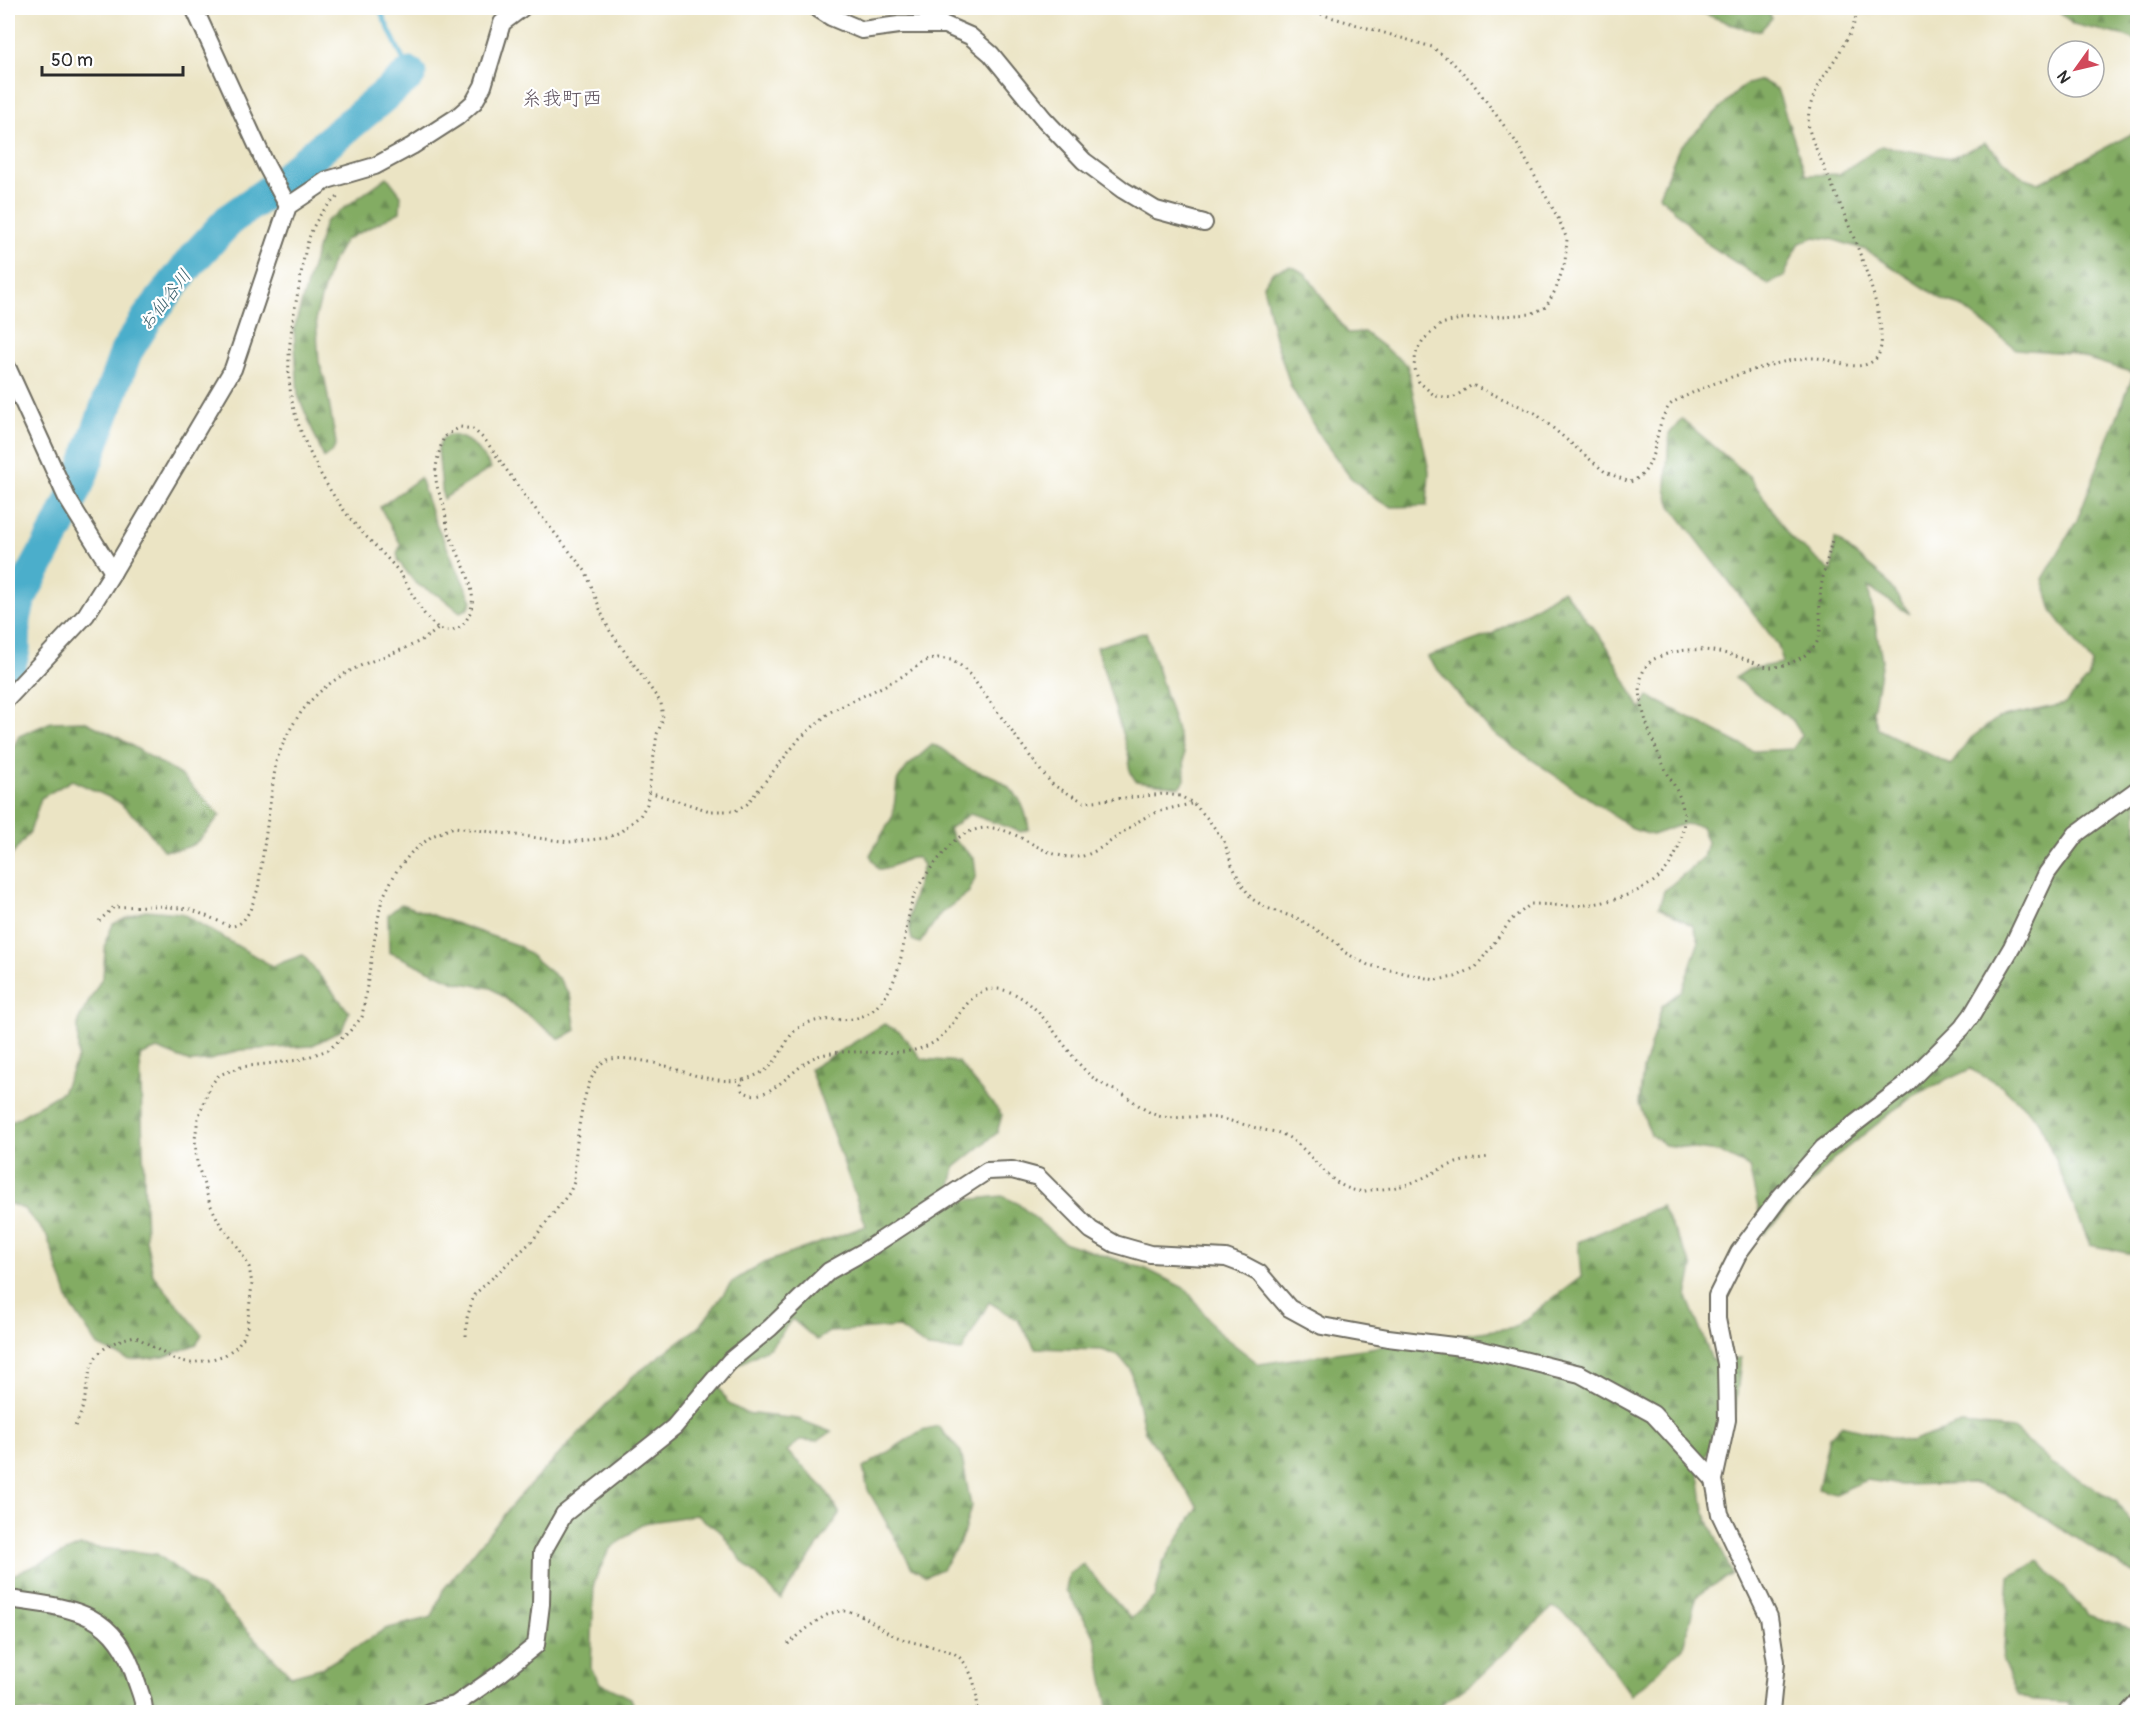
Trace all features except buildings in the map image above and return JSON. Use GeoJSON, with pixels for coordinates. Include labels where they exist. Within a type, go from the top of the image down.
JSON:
{"type":"FeatureCollection","features":[{"type":"Feature","properties":{"kind":"street"},"geometry":{"type":"LineString","coordinates":[[194,8],[266,165],[288,206]]}},
{"type":"Feature","properties":{"kind":"street"},"geometry":{"type":"LineString","coordinates":[[8,699],[86,615],[114,572],[233,369],[288,206],[327,180],[375,166],[412,146],[457,117],[474,102],[483,86],[502,23],[522,8]]}},
{"type":"Feature","properties":{"kind":"street"},"geometry":{"type":"LineString","coordinates":[[817,8],[831,17],[862,30],[899,25],[945,25],[970,36],[991,54],[1044,119],[1084,161],[1123,190],[1156,210],[1204,223]]}},
{"type":"Feature","properties":{"kind":"street"},"geometry":{"type":"LineString","coordinates":[[8,369],[67,498],[114,572]]}},
{"type":"Feature","properties":{"kind":"street"},"geometry":{"type":"LineString","coordinates":[[1771,1713],[1776,1662],[1769,1617],[1720,1514],[1714,1480],[1727,1420],[1726,1365],[1717,1319],[1717,1296],[1739,1252],[1780,1197],[1823,1148],[1904,1086],[1962,1028],[2012,947],[2047,873],[2076,834],[2138,789]]}},
{"type":"Feature","properties":{"kind":"street"},"geometry":{"type":"LineString","coordinates":[[429,1713],[455,1705],[536,1645],[541,1604],[542,1553],[564,1514],[674,1427],[730,1361],[770,1328],[829,1270],[863,1252],[987,1171],[1012,1170],[1038,1177],[1091,1230],[1115,1244],[1149,1254],[1226,1258],[1242,1264],[1259,1273],[1289,1308],[1322,1326],[1388,1338],[1478,1350],[1580,1374],[1653,1414],[1714,1480]]}},
{"type":"Feature","properties":{"kind":"street"},"geometry":{"type":"LineString","coordinates":[[8,1599],[60,1606],[97,1620],[110,1630],[131,1664],[144,1713]]}},
{"type":"Feature","properties":{"kind":"street"},"geometry":{"type":"LineString","coordinates":[[2129,1713],[2138,1702]]}},
{"type":"Feature","properties":{"kind":"path"},"geometry":{"type":"LineString","coordinates":[[1304,8],[1432,47],[1452,62],[1472,82],[1516,142],[1558,218],[1567,239],[1565,262],[1556,290],[1546,307],[1532,314],[1460,319],[1441,324],[1423,340],[1416,353],[1414,366],[1419,382],[1435,396],[1453,398],[1472,385],[1535,413],[1605,472],[1630,482],[1639,479],[1651,462],[1660,423],[1671,404],[1688,394],[1734,376],[1785,362],[1815,358],[1850,366],[1872,363],[1880,355],[1882,342],[1878,305],[1838,199],[1810,135],[1808,122],[1810,103],[1848,37],[1857,15],[1857,8]]}},
{"type":"Feature","properties":{"kind":"path"},"geometry":{"type":"LineString","coordinates":[[75,1426],[83,1405],[93,1363],[101,1351],[116,1340],[135,1336],[173,1359],[191,1363],[225,1354],[236,1347],[243,1338],[247,1327],[252,1284],[249,1267],[238,1247],[220,1224],[210,1204],[196,1163],[195,1139],[198,1118],[210,1086],[219,1075],[241,1067],[299,1060],[328,1050],[362,1017],[382,899],[397,870],[411,853],[432,836],[454,827],[569,842],[607,838],[620,832],[640,816],[647,804],[657,735],[663,719],[661,703],[610,630],[586,572],[525,496],[486,441],[473,429],[460,427],[444,436],[436,469],[436,484],[444,505],[448,531],[471,584],[473,598],[470,612],[462,626],[449,631],[438,629],[422,611],[398,570],[354,524],[333,496],[298,424],[288,385],[287,363],[305,253],[320,213],[343,194]]}},
{"type":"Feature","properties":{"kind":"path"},"geometry":{"type":"LineString","coordinates":[[649,792],[710,811],[735,812],[747,804],[760,790],[800,738],[830,712],[898,679],[925,661],[938,658],[951,660],[971,676],[1053,785],[1067,794],[1084,802],[1164,794],[1180,796],[1193,804],[1208,819],[1224,841],[1232,865],[1252,899],[1267,908],[1299,920],[1337,943],[1344,952],[1368,965],[1435,980],[1455,977],[1476,967],[1512,919],[1531,904],[1584,905],[1617,899],[1660,877],[1671,862],[1681,841],[1684,823],[1681,801],[1663,765],[1645,716],[1639,694],[1641,675],[1650,662],[1679,651],[1704,648],[1772,667],[1805,656],[1816,644],[1821,628],[1820,600],[1832,540]]}},
{"type":"Feature","properties":{"kind":"path"},"geometry":{"type":"LineString","coordinates":[[99,921],[114,907],[157,906],[190,909],[230,926],[241,923],[258,889],[276,762],[282,745],[313,696],[339,676],[423,640],[438,629]]}},
{"type":"Feature","properties":{"kind":"path"},"geometry":{"type":"LineString","coordinates":[[466,1336],[468,1312],[474,1295],[532,1241],[570,1192],[574,1182],[580,1118],[591,1079],[600,1064],[612,1058],[658,1064],[721,1081],[743,1080],[764,1072],[772,1067],[794,1030],[809,1020],[850,1020],[865,1015],[878,1005],[888,992],[897,972],[915,895],[936,862],[957,839],[982,828],[999,828],[1013,832],[1058,854],[1078,857],[1102,847],[1127,828],[1152,814],[1193,804]]}},
{"type":"Feature","properties":{"kind":"path"},"geometry":{"type":"LineString","coordinates":[[743,1080],[742,1090],[758,1095],[770,1090],[812,1058],[827,1053],[899,1051],[932,1044],[945,1033],[976,993],[999,989],[1020,997],[1041,1014],[1072,1057],[1096,1079],[1150,1113],[1164,1117],[1206,1117],[1280,1133],[1297,1144],[1313,1161],[1343,1185],[1358,1191],[1409,1184],[1454,1163],[1489,1157]]}},
{"type":"Feature","properties":{"kind":"path"},"geometry":{"type":"LineString","coordinates":[[788,1644],[825,1616],[842,1611],[858,1614],[891,1635],[953,1653],[974,1682],[978,1699],[977,1713]]}},
{"type":"Feature","properties":{"kind":"green space"},"geometry":{"type":"Polygon","coordinates":[[[1689,8],[1765,8],[1772,18],[1760,31],[1742,28],[1689,8]]]}},
{"type":"Feature","properties":{"kind":"green space"},"geometry":{"type":"Polygon","coordinates":[[[2056,8],[2137,8],[2137,41],[2126,36],[2072,24],[2056,8]]]}},
{"type":"Feature","properties":{"kind":"green space"},"geometry":{"type":"Polygon","coordinates":[[[1761,80],[1777,89],[1806,175],[1839,174],[1881,146],[1950,158],[1985,143],[2022,177],[2039,183],[2137,131],[2137,1255],[2090,1245],[2039,1121],[2001,1085],[1970,1069],[1913,1096],[1839,1154],[1764,1234],[1749,1167],[1718,1152],[1665,1145],[1651,1135],[1639,1104],[1643,1070],[1662,1006],[1682,990],[1699,941],[1693,926],[1659,907],[1664,891],[1703,858],[1707,842],[1701,826],[1684,824],[1652,835],[1635,830],[1490,731],[1427,657],[1492,634],[1563,590],[1607,646],[1641,710],[1648,696],[1753,751],[1793,749],[1802,735],[1793,721],[1735,678],[1749,669],[1783,663],[1778,645],[1671,506],[1666,489],[1669,434],[1682,419],[1750,477],[1790,537],[1832,572],[1835,538],[1885,579],[1910,614],[1868,587],[1882,660],[1873,712],[1878,729],[1951,765],[1971,738],[1998,718],[2065,704],[2088,679],[2092,663],[2052,611],[2043,579],[2077,520],[2134,373],[2069,353],[2016,349],[1961,306],[1945,301],[1866,250],[1831,239],[1814,237],[1798,244],[1784,277],[1768,284],[1709,245],[1659,195],[1679,148],[1744,85],[1761,80]]]}},
{"type":"Feature","properties":{"kind":"green space"},"geometry":{"type":"Polygon","coordinates":[[[387,177],[401,195],[400,212],[345,240],[331,264],[316,316],[319,362],[325,380],[336,443],[333,451],[324,458],[298,395],[294,329],[325,222],[387,177]]]}},
{"type":"Feature","properties":{"kind":"green space"},"geometry":{"type":"Polygon","coordinates":[[[1291,266],[1306,274],[1347,333],[1364,332],[1407,365],[1429,471],[1427,506],[1392,507],[1377,500],[1350,477],[1320,436],[1291,387],[1275,338],[1263,285],[1274,271],[1291,266]]]}},
{"type":"Feature","properties":{"kind":"green space"},"geometry":{"type":"Polygon","coordinates":[[[448,435],[468,441],[491,468],[443,499],[438,449],[441,440],[448,435]]]}},
{"type":"Feature","properties":{"kind":"green space"},"geometry":{"type":"Polygon","coordinates":[[[420,478],[433,517],[472,601],[468,609],[460,612],[440,596],[416,584],[399,562],[397,553],[401,545],[380,507],[420,478]]]}},
{"type":"Feature","properties":{"kind":"green space"},"geometry":{"type":"Polygon","coordinates":[[[1146,632],[1184,753],[1185,780],[1180,787],[1136,781],[1132,775],[1129,757],[1097,647],[1146,632]]]}},
{"type":"Feature","properties":{"kind":"green space"},"geometry":{"type":"Polygon","coordinates":[[[84,721],[119,738],[182,776],[220,815],[197,842],[183,849],[163,850],[143,824],[117,801],[72,780],[41,798],[30,832],[8,860],[8,758],[19,736],[51,722],[84,721]]]}},
{"type":"Feature","properties":{"kind":"green space"},"geometry":{"type":"Polygon","coordinates":[[[932,745],[946,751],[967,767],[994,777],[1009,787],[1019,798],[1029,829],[1021,832],[970,814],[949,829],[953,839],[974,858],[976,875],[969,892],[940,914],[920,943],[912,940],[910,912],[923,865],[918,858],[913,858],[878,869],[870,855],[893,816],[897,781],[907,767],[932,745]]]}},
{"type":"Feature","properties":{"kind":"green space"},"geometry":{"type":"Polygon","coordinates":[[[401,904],[519,946],[559,979],[570,995],[576,1030],[560,1039],[491,988],[455,982],[389,952],[388,915],[401,904]]]}},
{"type":"Feature","properties":{"kind":"green space"},"geometry":{"type":"Polygon","coordinates":[[[145,910],[181,913],[272,966],[303,955],[349,1012],[342,1030],[311,1046],[240,1050],[207,1061],[190,1062],[157,1049],[140,1056],[146,1239],[153,1275],[202,1334],[197,1344],[164,1357],[129,1360],[98,1346],[70,1304],[47,1236],[24,1209],[8,1203],[8,1124],[62,1092],[78,1057],[78,1021],[103,976],[106,940],[113,924],[145,910]]]}},
{"type":"Feature","properties":{"kind":"green space"},"geometry":{"type":"Polygon","coordinates":[[[884,1024],[900,1032],[922,1059],[958,1062],[1002,1115],[997,1133],[955,1167],[948,1202],[1002,1196],[1017,1203],[1063,1242],[1146,1269],[1186,1289],[1218,1332],[1259,1364],[1515,1327],[1581,1277],[1578,1242],[1661,1206],[1693,1267],[1687,1297],[1712,1360],[1741,1358],[1735,1412],[1712,1440],[1699,1473],[1704,1510],[1732,1574],[1697,1595],[1683,1647],[1631,1695],[1581,1626],[1553,1607],[1478,1678],[1430,1712],[1358,1712],[1346,1703],[1317,1712],[1109,1712],[1095,1636],[1066,1590],[1069,1574],[1083,1564],[1131,1619],[1155,1596],[1163,1563],[1198,1507],[1145,1432],[1130,1369],[1119,1356],[1102,1350],[1035,1348],[1018,1320],[989,1302],[962,1351],[928,1348],[898,1327],[829,1332],[817,1340],[792,1319],[771,1347],[725,1372],[719,1388],[729,1404],[745,1413],[798,1419],[831,1432],[818,1441],[801,1440],[787,1451],[825,1489],[840,1514],[781,1599],[742,1561],[722,1533],[696,1515],[644,1523],[609,1550],[594,1582],[591,1669],[600,1683],[631,1698],[636,1712],[8,1712],[8,1577],[80,1546],[157,1554],[218,1600],[291,1676],[324,1667],[385,1629],[432,1617],[443,1590],[516,1500],[632,1377],[701,1325],[732,1282],[761,1264],[866,1226],[810,1069],[884,1024]]]}},
{"type":"Feature","properties":{"kind":"green space"},"geometry":{"type":"Polygon","coordinates":[[[1962,1424],[2013,1429],[2053,1464],[2116,1501],[2137,1531],[2137,1574],[2121,1567],[2005,1493],[1973,1483],[1902,1485],[1866,1480],[1835,1494],[1818,1489],[1829,1437],[1841,1425],[1910,1442],[1962,1424]]]}},
{"type":"Feature","properties":{"kind":"green space"},"geometry":{"type":"Polygon","coordinates":[[[938,1426],[961,1452],[971,1506],[962,1539],[942,1569],[926,1576],[912,1568],[868,1490],[863,1468],[922,1430],[938,1426]]]}},
{"type":"Feature","properties":{"kind":"green space"},"geometry":{"type":"Polygon","coordinates":[[[2039,1561],[2088,1615],[2137,1630],[2137,1712],[2070,1712],[2067,1703],[2033,1701],[2017,1694],[2003,1662],[2009,1577],[2039,1561]]]}},
{"type":"Feature","properties":{"kind":"waterway","name":"お仙谷川"},"geometry":{"type":"LineString","coordinates":[[379,8],[410,74]]}},
{"type":"Feature","properties":{"kind":"waterway","name":"お仙谷川"},"geometry":{"type":"LineString","coordinates":[[8,672],[14,650],[15,619],[20,598],[61,522],[81,477],[126,352],[148,317],[193,259],[230,219],[275,187],[410,74]]}},
{"type":"Feature","properties":{"kind":"district","name":"糸我町西"},"geometry":{"type":"Point","coordinates":[562,98]}}]}
